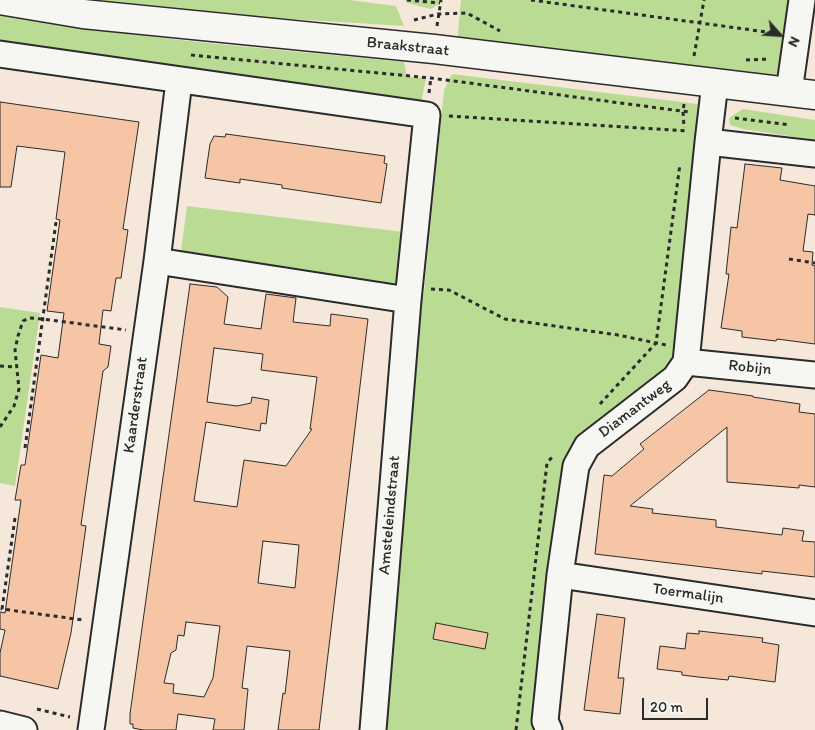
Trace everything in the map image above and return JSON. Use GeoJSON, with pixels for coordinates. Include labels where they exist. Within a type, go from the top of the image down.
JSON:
{"type":"FeatureCollection","features":[{"type":"Feature","properties":{"kind":"street","name":"Braakstraat"},"geometry":{"type":"LineString","coordinates":[[0,0],[82,14],[434,49],[802,93]]}},
{"type":"Feature","properties":{"kind":"street"},"geometry":{"type":"LineString","coordinates":[[802,0],[802,93]]}},
{"type":"Feature","properties":{"kind":"street"},"geometry":{"type":"LineString","coordinates":[[0,54],[427,115]]}},
{"type":"Feature","properties":{"kind":"street","name":"Kaarderstraat"},"geometry":{"type":"LineString","coordinates":[[91,726],[180,80]]}},
{"type":"Feature","properties":{"kind":"street"},"geometry":{"type":"LineString","coordinates":[[686,356],[708,142],[716,83]]}},
{"type":"Feature","properties":{"kind":"street","name":"Amsteleindstraat"},"geometry":{"type":"LineString","coordinates":[[372,730],[408,293],[427,115]]}},
{"type":"Feature","properties":{"kind":"street"},"geometry":{"type":"LineString","coordinates":[[708,142],[815,154]]}},
{"type":"Feature","properties":{"kind":"street"},"geometry":{"type":"LineString","coordinates":[[156,261],[408,293]]}},
{"type":"Feature","properties":{"kind":"street","name":"Robijn"},"geometry":{"type":"LineString","coordinates":[[686,356],[815,375]]}},
{"type":"Feature","properties":{"kind":"street","name":"Diamantweg"},"geometry":{"type":"LineString","coordinates":[[549,730],[545,721],[560,575],[576,466],[587,446],[675,378],[686,356]]}},
{"type":"Feature","properties":{"kind":"street","name":"Toermalijn"},"geometry":{"type":"LineString","coordinates":[[560,575],[815,613]]}},
{"type":"Feature","properties":{"kind":"street"},"geometry":{"type":"LineString","coordinates":[[0,724],[26,719]]}},
{"type":"Feature","properties":{"kind":"path"},"geometry":{"type":"LineString","coordinates":[[407,0],[440,3]]}},
{"type":"Feature","properties":{"kind":"path"},"geometry":{"type":"LineString","coordinates":[[531,0],[700,22],[803,42]]}},
{"type":"Feature","properties":{"kind":"path"},"geometry":{"type":"LineString","coordinates":[[683,140],[685,130],[683,111],[704,0]]}},
{"type":"Feature","properties":{"kind":"path"},"geometry":{"type":"LineString","coordinates":[[434,49],[427,115],[685,130],[708,142]]}},
{"type":"Feature","properties":{"kind":"path"},"geometry":{"type":"LineString","coordinates":[[189,55],[431,78],[791,126]]}},
{"type":"Feature","properties":{"kind":"path"},"geometry":{"type":"LineString","coordinates":[[598,406],[656,343],[681,159]]}},
{"type":"Feature","properties":{"kind":"path"},"geometry":{"type":"LineString","coordinates":[[25,448],[56,222]]}},
{"type":"Feature","properties":{"kind":"path"},"geometry":{"type":"LineString","coordinates":[[789,259],[815,263]]}},
{"type":"Feature","properties":{"kind":"path"},"geometry":{"type":"LineString","coordinates":[[408,293],[449,290],[505,319],[618,335],[656,343],[686,356]]}},
{"type":"Feature","properties":{"kind":"path"},"geometry":{"type":"LineString","coordinates":[[0,427],[14,406],[18,389],[16,350],[20,326],[23,321],[29,318],[43,319],[146,333]]}},
{"type":"Feature","properties":{"kind":"path"},"geometry":{"type":"LineString","coordinates":[[0,366],[16,368]]}},
{"type":"Feature","properties":{"kind":"path"},"geometry":{"type":"LineString","coordinates":[[516,730],[547,463],[560,448]]}},
{"type":"Feature","properties":{"kind":"path"},"geometry":{"type":"LineString","coordinates":[[15,518],[2,609],[105,623]]}},
{"type":"Feature","properties":{"kind":"path"},"geometry":{"type":"LineString","coordinates":[[26,719],[91,726]]}},
{"type":"Feature","properties":{"kind":"green space"},"geometry":{"type":"Polygon","coordinates":[[[83,0],[349,0],[396,6],[404,26],[196,13],[83,0]]]}},
{"type":"Feature","properties":{"kind":"green space"},"geometry":{"type":"Polygon","coordinates":[[[405,0],[441,0],[439,4],[431,9],[407,3],[405,0]]]}},
{"type":"Feature","properties":{"kind":"green space"},"geometry":{"type":"Polygon","coordinates":[[[461,0],[793,0],[778,81],[457,43],[461,0]]]}},
{"type":"Feature","properties":{"kind":"green space"},"geometry":{"type":"Polygon","coordinates":[[[0,13],[95,30],[404,62],[407,77],[426,78],[421,103],[357,92],[286,84],[0,43],[0,13]]]}},
{"type":"Feature","properties":{"kind":"green space"},"geometry":{"type":"Polygon","coordinates":[[[452,74],[698,104],[677,362],[583,444],[536,730],[379,730],[413,318],[424,293],[444,90],[452,74]]]}},
{"type":"Feature","properties":{"kind":"green space"},"geometry":{"type":"Polygon","coordinates":[[[743,109],[815,120],[815,140],[743,129],[730,125],[729,118],[743,109]]]}},
{"type":"Feature","properties":{"kind":"green space"},"geometry":{"type":"Polygon","coordinates":[[[187,206],[412,233],[399,292],[180,258],[187,206]]]}},
{"type":"Feature","properties":{"kind":"green space"},"geometry":{"type":"Polygon","coordinates":[[[0,307],[40,313],[15,486],[0,483],[0,307]]]}},
{"type":"Feature","properties":{"kind":"building"},"geometry":{"type":"Polygon","coordinates":[[[0,102],[139,122],[123,229],[128,230],[121,278],[116,278],[111,311],[103,310],[99,344],[111,346],[108,367],[103,371],[81,525],[86,526],[71,633],[58,689],[0,676],[0,653],[5,630],[0,629],[0,612],[5,613],[21,500],[15,500],[21,465],[25,465],[41,355],[58,358],[64,313],[47,311],[60,220],[56,219],[65,152],[17,146],[11,187],[0,187],[0,102]]]}},
{"type":"Feature","properties":{"kind":"building"},"geometry":{"type":"Polygon","coordinates":[[[226,134],[385,156],[384,163],[387,164],[381,203],[282,188],[282,185],[240,179],[240,183],[205,178],[210,144],[214,136],[225,137],[226,134]]]}},
{"type":"Feature","properties":{"kind":"building"},"geometry":{"type":"Polygon","coordinates":[[[745,164],[782,168],[780,180],[815,186],[815,215],[808,214],[803,251],[813,252],[812,265],[815,266],[815,344],[742,337],[742,331],[721,328],[729,274],[726,274],[731,227],[737,228],[745,164]]]}},
{"type":"Feature","properties":{"kind":"building"},"geometry":{"type":"Polygon","coordinates":[[[190,284],[217,287],[228,297],[224,324],[261,329],[266,294],[296,298],[293,322],[330,326],[331,314],[368,319],[319,730],[278,730],[283,693],[285,694],[290,651],[247,646],[242,688],[248,689],[244,730],[213,730],[215,719],[178,714],[176,730],[143,730],[133,728],[133,724],[130,724],[190,284]],[[214,348],[207,402],[237,406],[251,403],[252,397],[269,400],[266,424],[261,423],[260,431],[206,422],[194,501],[237,507],[244,460],[286,466],[312,429],[310,429],[317,377],[261,370],[263,354],[214,348]],[[263,541],[258,583],[295,588],[299,545],[263,541]],[[186,622],[184,636],[178,635],[176,650],[171,653],[164,683],[174,684],[173,693],[204,697],[213,678],[220,626],[186,622]]]}},
{"type":"Feature","properties":{"kind":"building"},"geometry":{"type":"Polygon","coordinates":[[[709,390],[800,404],[799,412],[815,414],[815,487],[799,485],[799,488],[727,482],[727,427],[630,506],[653,509],[652,513],[716,520],[716,527],[782,535],[783,528],[804,531],[802,541],[815,542],[815,577],[762,571],[762,574],[595,554],[604,475],[612,476],[644,449],[640,444],[709,390]]]}},
{"type":"Feature","properties":{"kind":"building"},"geometry":{"type":"Polygon","coordinates":[[[597,614],[625,618],[618,678],[624,678],[620,714],[584,710],[597,614]]]}},
{"type":"Feature","properties":{"kind":"building"},"geometry":{"type":"Polygon","coordinates":[[[436,623],[488,633],[485,649],[433,639],[436,623]]]}},
{"type":"Feature","properties":{"kind":"building"},"geometry":{"type":"Polygon","coordinates":[[[699,631],[763,638],[762,642],[779,645],[775,682],[729,676],[728,680],[698,677],[682,675],[682,672],[657,669],[660,646],[685,649],[687,633],[699,634],[699,631]]]}}]}
